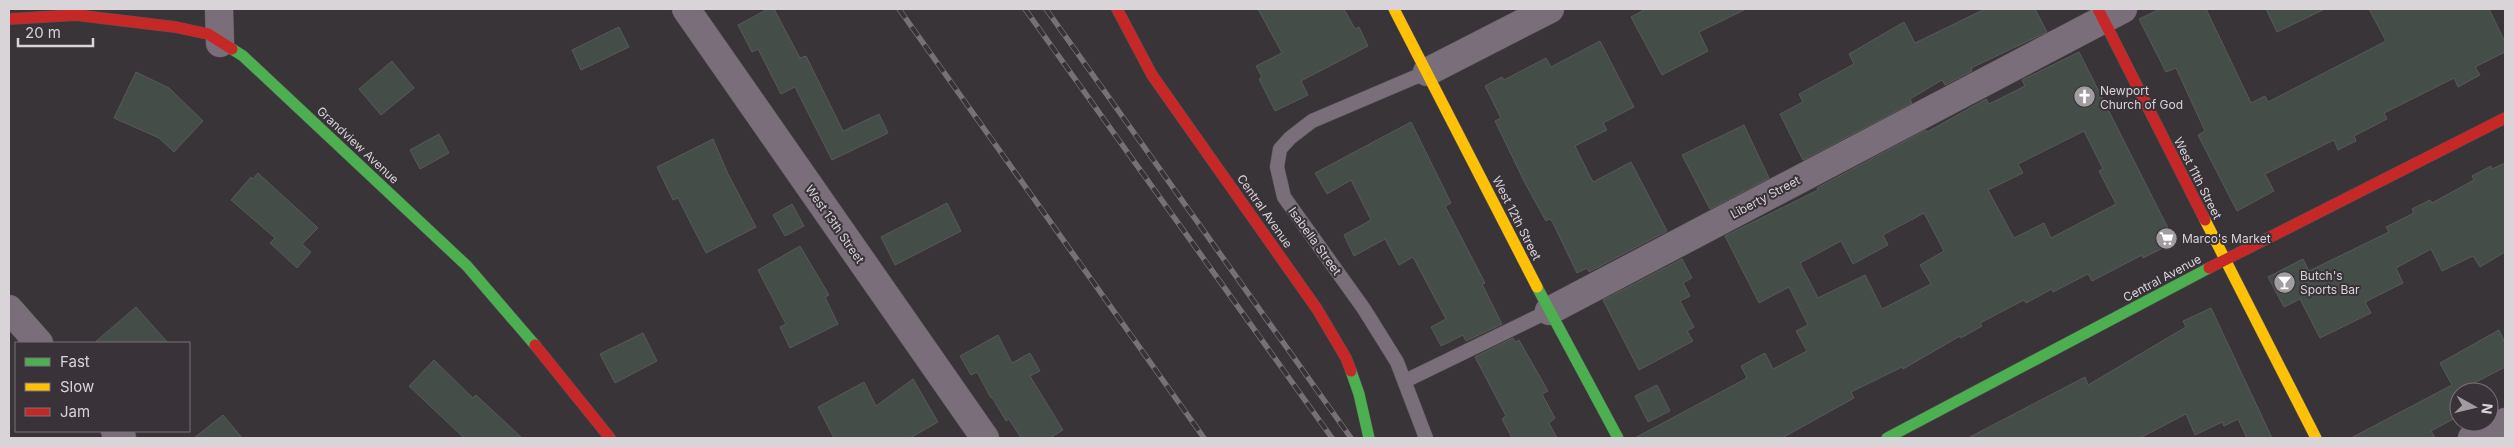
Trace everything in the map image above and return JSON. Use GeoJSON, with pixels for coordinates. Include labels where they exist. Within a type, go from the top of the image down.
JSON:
{"type":"FeatureCollection","features":[{"type":"Feature","properties":{"kind":"street"},"geometry":{"type":"LineString","coordinates":[[219,9],[220,43]]}},
{"type":"Feature","properties":{"kind":"street","name":"West 13th Street"},"geometry":{"type":"LineString","coordinates":[[686,9],[985,438]]}},
{"type":"Feature","properties":{"kind":"street","name":"Central Avenue"},"geometry":{"type":"LineString","coordinates":[[1117,9],[1152,74],[1317,309],[1346,358],[1359,394],[1369,438]]}},
{"type":"Feature","properties":{"kind":"street","name":"West 12th Street"},"geometry":{"type":"LineString","coordinates":[[1394,9],[1549,310],[1618,438]]}},
{"type":"Feature","properties":{"kind":"street","name":"Isabella Street"},"geometry":{"type":"LineString","coordinates":[[1427,72],[1550,9]]}},
{"type":"Feature","properties":{"kind":"street","name":"West 11th Street"},"geometry":{"type":"LineString","coordinates":[[2108,12],[2225,261],[2316,438]]}},
{"type":"Feature","properties":{"kind":"street","name":"Liberty Street"},"geometry":{"type":"LineString","coordinates":[[1549,310],[2108,12]]}},
{"type":"Feature","properties":{"kind":"street","name":"Grandview Avenue"},"geometry":{"type":"LineString","coordinates":[[9,19],[76,15],[129,20],[208,34],[243,56],[467,266],[511,315],[610,438]]}},
{"type":"Feature","properties":{"kind":"street","name":"Central Avenue"},"geometry":{"type":"LineString","coordinates":[[1887,438],[2225,261],[2505,118]]}},
{"type":"Feature","properties":{"kind":"street"},"geometry":{"type":"LineString","coordinates":[[9,309],[38,342]]}},
{"type":"Feature","properties":{"kind":"street"},"geometry":{"type":"LineString","coordinates":[[2472,438],[2505,422]]}},
{"type":"Feature","properties":{"kind":"lane","name":"Isabella Street"},"geometry":{"type":"LineString","coordinates":[[1426,438],[1397,362],[1364,309],[1284,198],[1277,167],[1280,149],[1290,138],[1312,121],[1427,72]]}},
{"type":"Feature","properties":{"kind":"lane","name":"Liberty Street"},"geometry":{"type":"LineString","coordinates":[[1405,381],[1549,310]]}},
{"type":"Feature","properties":{"kind":"building"},"geometry":{"type":"Polygon","coordinates":[[[768,9],[774,9],[800,58],[806,56],[843,131],[879,114],[888,133],[832,160],[795,87],[781,94],[758,49],[752,52],[738,25],[768,9]]]}},
{"type":"Feature","properties":{"kind":"building"},"geometry":{"type":"Polygon","coordinates":[[[1258,9],[1344,9],[1355,29],[1359,27],[1368,46],[1301,81],[1308,95],[1275,111],[1259,79],[1262,77],[1256,66],[1282,53],[1258,9]]]}},
{"type":"Feature","properties":{"kind":"building"},"geometry":{"type":"Polygon","coordinates":[[[1646,9],[1746,9],[1699,32],[1708,51],[1662,75],[1631,17],[1646,9]]]}},
{"type":"Feature","properties":{"kind":"building"},"geometry":{"type":"Polygon","coordinates":[[[1985,9],[2035,9],[2047,32],[1971,68],[1972,71],[1945,85],[1942,80],[1910,99],[1912,103],[1803,160],[1780,114],[1803,102],[1799,94],[1854,64],[1849,54],[1904,22],[1915,43],[1985,9]]]}},
{"type":"Feature","properties":{"kind":"building"},"geometry":{"type":"Polygon","coordinates":[[[2160,9],[2206,9],[2251,103],[2265,96],[2268,102],[2386,41],[2369,9],[2489,9],[2505,42],[2505,52],[2475,67],[2480,75],[2458,87],[2454,78],[2384,113],[2387,119],[2354,136],[2356,141],[2338,150],[2334,140],[2265,174],[2274,191],[2237,211],[2198,135],[2205,131],[2176,68],[2166,72],[2139,19],[2160,9]]]}},
{"type":"Feature","properties":{"kind":"building"},"geometry":{"type":"Polygon","coordinates":[[[2266,9],[2325,9],[2277,32],[2266,9]]]}},
{"type":"Feature","properties":{"kind":"building"},"geometry":{"type":"Polygon","coordinates":[[[619,27],[629,47],[581,70],[572,50],[619,27]]]}},
{"type":"Feature","properties":{"kind":"building"},"geometry":{"type":"Polygon","coordinates":[[[1600,41],[1634,107],[1603,123],[1607,130],[1575,146],[1593,182],[1631,162],[1667,231],[1589,272],[1587,268],[1577,273],[1552,221],[1549,219],[1546,221],[1525,183],[1495,121],[1501,118],[1485,86],[1502,77],[1504,80],[1546,58],[1551,67],[1600,41]]]}},
{"type":"Feature","properties":{"kind":"building"},"geometry":{"type":"Polygon","coordinates":[[[2079,52],[2175,242],[2143,258],[2142,255],[2092,281],[2088,274],[2053,292],[2052,289],[2026,303],[2024,300],[1980,323],[1982,326],[1961,338],[1960,336],[1903,369],[1902,367],[1851,392],[1854,398],[1782,438],[1635,438],[1747,378],[1741,366],[1765,353],[1773,369],[1807,351],[1796,331],[1808,325],[1789,287],[1759,303],[1725,236],[1818,190],[1817,188],[1926,130],[1927,132],[1986,99],[1989,104],[2025,86],[2022,80],[2079,52]],[[2084,131],[2018,164],[2023,173],[1988,190],[2014,238],[2044,223],[2051,238],[2116,204],[2099,171],[2103,169],[2084,131]],[[1924,213],[1883,235],[1888,245],[1853,264],[1841,241],[1800,263],[1818,298],[1865,275],[1882,309],[1931,284],[1920,265],[1944,251],[1924,213]]]}},
{"type":"Feature","properties":{"kind":"building"},"geometry":{"type":"Polygon","coordinates":[[[392,61],[414,88],[381,115],[359,89],[392,61]]]}},
{"type":"Feature","properties":{"kind":"building"},"geometry":{"type":"Polygon","coordinates":[[[136,72],[169,88],[203,121],[174,152],[159,138],[114,118],[136,72]]]}},
{"type":"Feature","properties":{"kind":"building"},"geometry":{"type":"Polygon","coordinates":[[[1411,122],[1451,203],[1445,206],[1485,283],[1482,284],[1502,324],[1466,341],[1463,335],[1441,346],[1431,327],[1446,319],[1413,257],[1399,265],[1385,239],[1354,256],[1344,235],[1371,220],[1351,180],[1327,194],[1315,173],[1411,122]]]}},
{"type":"Feature","properties":{"kind":"building"},"geometry":{"type":"Polygon","coordinates":[[[1744,125],[1769,178],[1710,209],[1682,155],[1744,125]]]}},
{"type":"Feature","properties":{"kind":"building"},"geometry":{"type":"Polygon","coordinates":[[[439,134],[449,153],[420,169],[410,150],[439,134]]]}},
{"type":"Feature","properties":{"kind":"building"},"geometry":{"type":"Polygon","coordinates":[[[713,139],[728,174],[756,227],[706,253],[678,198],[673,200],[657,167],[713,139]]]}},
{"type":"Feature","properties":{"kind":"building"},"geometry":{"type":"Polygon","coordinates":[[[2505,163],[2505,252],[2480,267],[2473,256],[2442,271],[2431,249],[2396,268],[2403,283],[2365,302],[2371,313],[2320,338],[2300,299],[2284,307],[2268,277],[2303,259],[2309,271],[2389,232],[2386,227],[2414,213],[2412,209],[2430,200],[2432,203],[2474,180],[2472,176],[2491,166],[2492,169],[2505,163]]]}},
{"type":"Feature","properties":{"kind":"building"},"geometry":{"type":"Polygon","coordinates":[[[258,173],[318,228],[302,244],[311,252],[297,268],[270,243],[275,238],[231,200],[251,177],[253,179],[258,173]]]}},
{"type":"Feature","properties":{"kind":"building"},"geometry":{"type":"Polygon","coordinates":[[[947,203],[961,231],[895,265],[881,237],[947,203]]]}},
{"type":"Feature","properties":{"kind":"building"},"geometry":{"type":"Polygon","coordinates":[[[792,204],[804,226],[785,236],[773,215],[792,204]]]}},
{"type":"Feature","properties":{"kind":"building"},"geometry":{"type":"Polygon","coordinates":[[[800,246],[829,295],[825,297],[838,324],[790,348],[780,327],[786,324],[758,270],[800,246]]]}},
{"type":"Feature","properties":{"kind":"building"},"geometry":{"type":"Polygon","coordinates":[[[1682,259],[1692,278],[1683,283],[1690,296],[1680,301],[1694,327],[1687,331],[1693,341],[1639,370],[1603,300],[1682,259]]]}},
{"type":"Feature","properties":{"kind":"building"},"geometry":{"type":"Polygon","coordinates":[[[136,307],[167,342],[95,342],[136,307]]]}},
{"type":"Feature","properties":{"kind":"building"},"geometry":{"type":"Polygon","coordinates":[[[2211,308],[2272,438],[2247,438],[2238,419],[2224,426],[2222,422],[2195,435],[2186,414],[2140,438],[1968,438],[2085,377],[2088,385],[2186,327],[2183,321],[2211,308]]]}},
{"type":"Feature","properties":{"kind":"building"},"geometry":{"type":"Polygon","coordinates":[[[2499,330],[2505,343],[2505,367],[2476,382],[2450,382],[2440,363],[2499,330]]]}},
{"type":"Feature","properties":{"kind":"building"},"geometry":{"type":"Polygon","coordinates":[[[643,333],[657,361],[615,383],[600,354],[643,333]]]}},
{"type":"Feature","properties":{"kind":"building"},"geometry":{"type":"Polygon","coordinates":[[[998,335],[1012,363],[1030,353],[1040,371],[1030,376],[1063,430],[1050,438],[1021,438],[1009,419],[1006,421],[977,372],[971,375],[960,356],[998,335]]]}},
{"type":"Feature","properties":{"kind":"building"},"geometry":{"type":"Polygon","coordinates":[[[1513,338],[1515,342],[1519,340],[1548,391],[1542,394],[1555,418],[1549,423],[1557,438],[1512,438],[1502,419],[1506,416],[1475,357],[1513,338]]]}},
{"type":"Feature","properties":{"kind":"building"},"geometry":{"type":"Polygon","coordinates":[[[434,360],[473,398],[476,395],[522,438],[464,438],[409,386],[434,360]]]}},
{"type":"Feature","properties":{"kind":"building"},"geometry":{"type":"Polygon","coordinates":[[[913,379],[938,422],[910,438],[834,438],[818,407],[864,382],[876,406],[913,379]]]}},
{"type":"Feature","properties":{"kind":"building"},"geometry":{"type":"Polygon","coordinates":[[[1657,385],[1670,411],[1648,422],[1635,396],[1657,385]]]}},
{"type":"Feature","properties":{"kind":"building"},"geometry":{"type":"Polygon","coordinates":[[[2449,387],[2449,421],[2431,431],[2435,438],[2351,438],[2449,387]]]}},
{"type":"Feature","properties":{"kind":"building"},"geometry":{"type":"Polygon","coordinates":[[[223,415],[242,438],[194,438],[223,415]]]}},
{"type":"Feature","properties":{"kind":"railway"},"geometry":{"type":"LineString","coordinates":[[899,9],[1204,438]]}},
{"type":"Feature","properties":{"kind":"railway"},"geometry":{"type":"LineString","coordinates":[[1025,9],[1332,438]]}},
{"type":"Feature","properties":{"kind":"railway"},"geometry":{"type":"LineString","coordinates":[[1046,9],[1351,438]]}},
{"type":"Feature","properties":{"kind":"traffic: fast"},"geometry":{"type":"LineString","coordinates":[[232,49],[243,56],[467,266],[535,345]]}},
{"type":"Feature","properties":{"kind":"traffic: fast"},"geometry":{"type":"LineString","coordinates":[[1887,438],[2209,268]]}},
{"type":"Feature","properties":{"kind":"traffic: fast"},"geometry":{"type":"LineString","coordinates":[[1537,287],[1618,438]]}},
{"type":"Feature","properties":{"kind":"traffic: fast"},"geometry":{"type":"LineString","coordinates":[[1351,371],[1359,394],[1369,438]]}},
{"type":"Feature","properties":{"kind":"traffic: slow"},"geometry":{"type":"LineString","coordinates":[[1394,9],[1537,287]]}},
{"type":"Feature","properties":{"kind":"traffic: slow"},"geometry":{"type":"LineString","coordinates":[[2205,220],[2316,438]]}},
{"type":"Feature","properties":{"kind":"traffic: jam"},"geometry":{"type":"LineString","coordinates":[[1117,9],[1152,75],[1317,309],[1346,358],[1351,371]]}},
{"type":"Feature","properties":{"kind":"traffic: jam"},"geometry":{"type":"LineString","coordinates":[[2098,9],[2205,220]]}},
{"type":"Feature","properties":{"kind":"traffic: jam"},"geometry":{"type":"LineString","coordinates":[[9,19],[76,15],[175,27],[208,34],[232,49]]}},
{"type":"Feature","properties":{"kind":"traffic: jam"},"geometry":{"type":"LineString","coordinates":[[2209,268],[2505,118]]}},
{"type":"Feature","properties":{"kind":"traffic: jam"},"geometry":{"type":"LineString","coordinates":[[535,345],[610,438]]}},
{"type":"Feature","properties":{"kind":"place","name":"Newport Church of God"},"geometry":{"type":"Point","coordinates":[2084,97]}},
{"type":"Feature","properties":{"kind":"place","name":"Marco's Market"},"geometry":{"type":"Point","coordinates":[2166,238]}},
{"type":"Feature","properties":{"kind":"place","name":"Butch's Sports Bar"},"geometry":{"type":"Point","coordinates":[2284,282]}}]}
